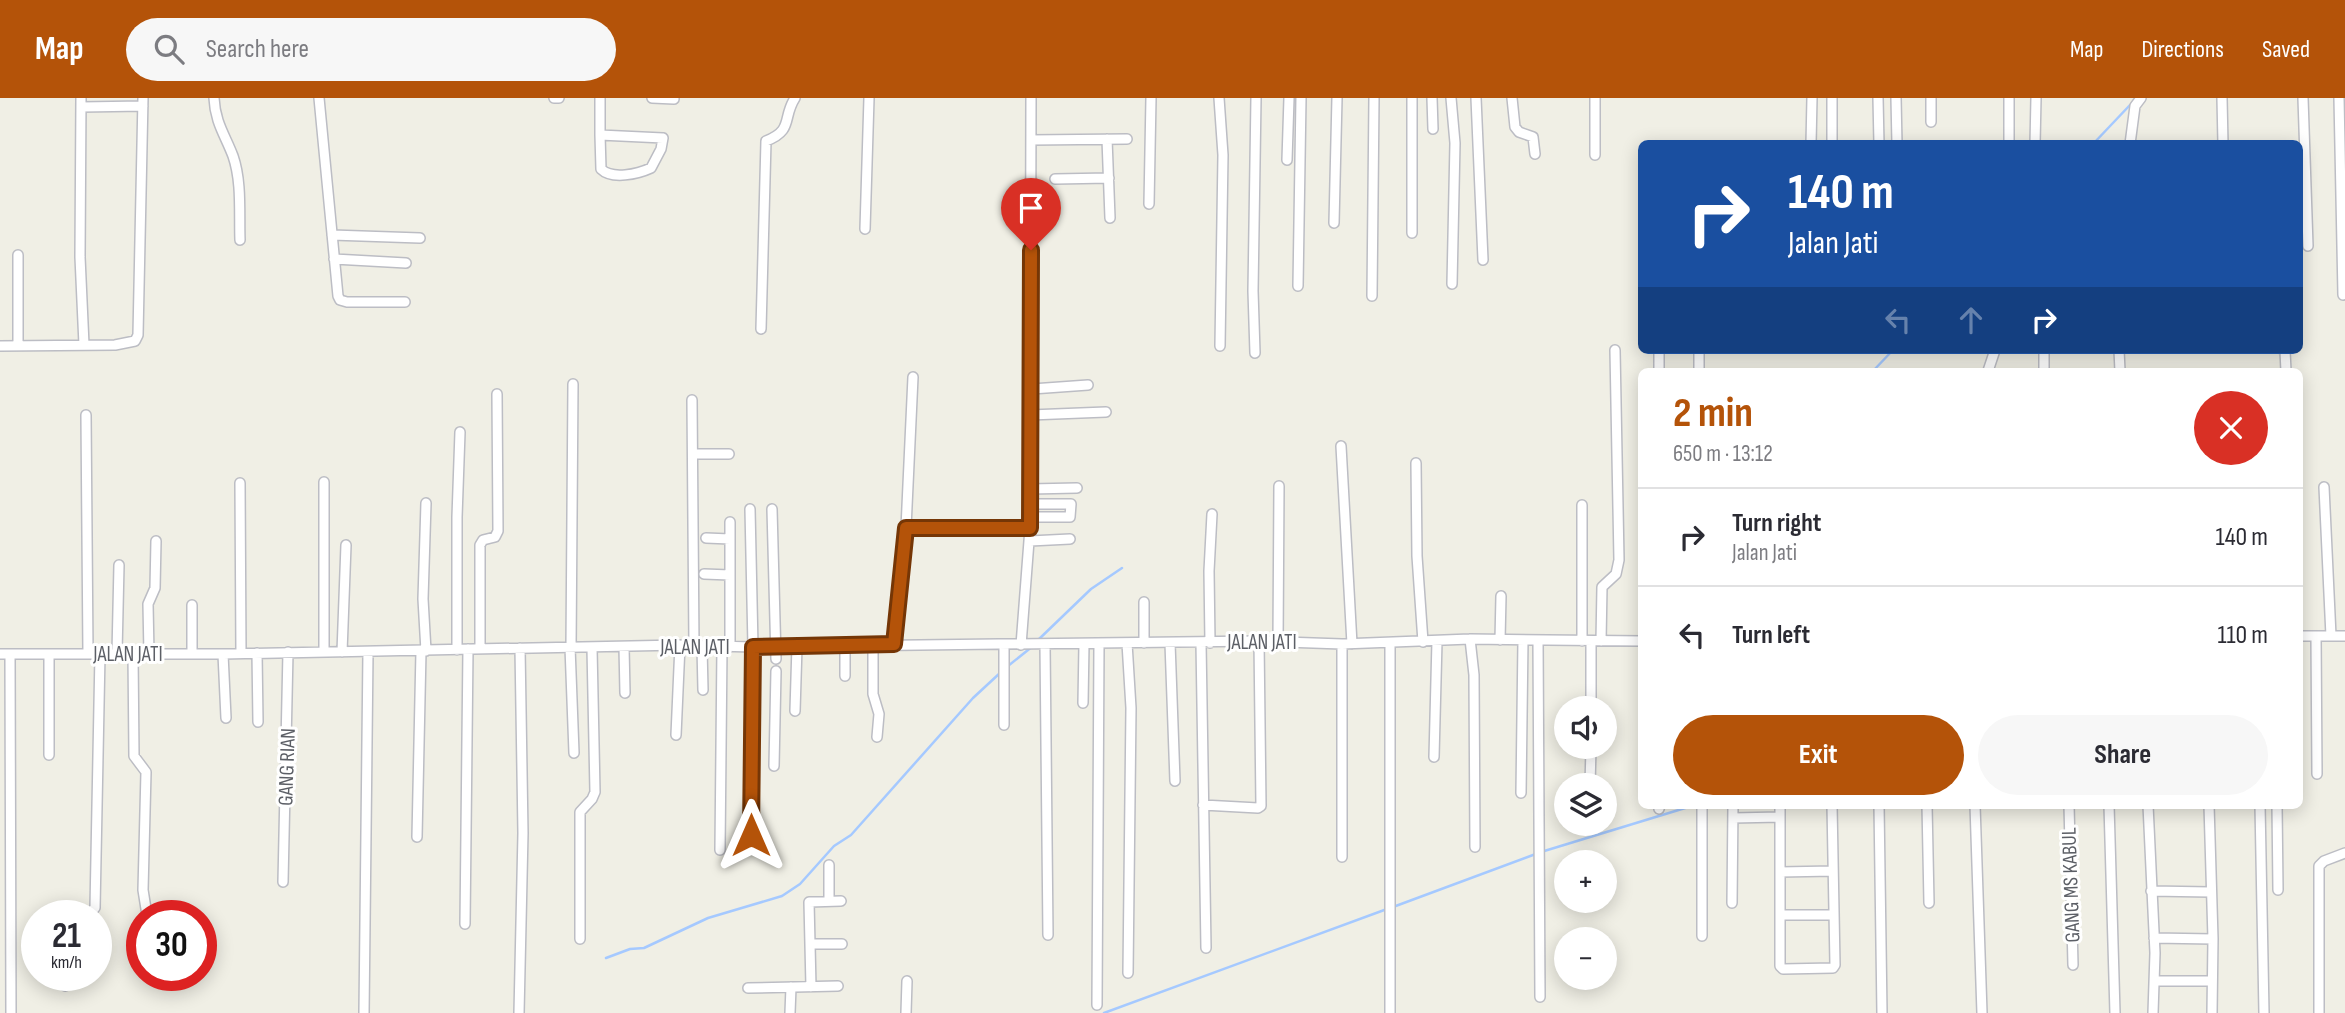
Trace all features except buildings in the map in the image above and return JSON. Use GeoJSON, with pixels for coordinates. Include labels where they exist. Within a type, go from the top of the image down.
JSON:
{"type":"FeatureCollection","features":[{"type":"Feature","properties":{"kind":"street"},"geometry":{"type":"LineString","coordinates":[[214,98],[219,127],[233,158],[239,189],[240,240]]}},
{"type":"Feature","properties":{"kind":"street"},"geometry":{"type":"LineString","coordinates":[[319,98],[340,300],[405,302]]}},
{"type":"Feature","properties":{"kind":"street"},"geometry":{"type":"LineString","coordinates":[[554,98],[559,98]]}},
{"type":"Feature","properties":{"kind":"street"},"geometry":{"type":"LineString","coordinates":[[600,98],[600,135],[601,169],[605,173],[634,174],[651,168],[661,149],[663,138],[600,135]]}},
{"type":"Feature","properties":{"kind":"street"},"geometry":{"type":"LineString","coordinates":[[652,98],[674,99]]}},
{"type":"Feature","properties":{"kind":"street"},"geometry":{"type":"LineString","coordinates":[[761,329],[766,141],[785,128],[795,98]]}},
{"type":"Feature","properties":{"kind":"street"},"geometry":{"type":"LineString","coordinates":[[865,229],[869,98]]}},
{"type":"Feature","properties":{"kind":"street"},"geometry":{"type":"LineString","coordinates":[[1024,645],[1031,517],[1031,98]]}},
{"type":"Feature","properties":{"kind":"street"},"geometry":{"type":"LineString","coordinates":[[1149,204],[1151,98]]}},
{"type":"Feature","properties":{"kind":"street"},"geometry":{"type":"LineString","coordinates":[[1219,98],[1223,155],[1220,346]]}},
{"type":"Feature","properties":{"kind":"street"},"geometry":{"type":"LineString","coordinates":[[1255,353],[1253,291],[1256,98]]}},
{"type":"Feature","properties":{"kind":"street"},"geometry":{"type":"LineString","coordinates":[[1287,160],[1289,98]]}},
{"type":"Feature","properties":{"kind":"street"},"geometry":{"type":"LineString","coordinates":[[1298,286],[1301,98]]}},
{"type":"Feature","properties":{"kind":"street"},"geometry":{"type":"LineString","coordinates":[[1334,223],[1337,98]]}},
{"type":"Feature","properties":{"kind":"street"},"geometry":{"type":"LineString","coordinates":[[1372,296],[1374,98]]}},
{"type":"Feature","properties":{"kind":"street"},"geometry":{"type":"LineString","coordinates":[[1412,98],[1412,233]]}},
{"type":"Feature","properties":{"kind":"street"},"geometry":{"type":"LineString","coordinates":[[1432,98],[1433,129]]}},
{"type":"Feature","properties":{"kind":"street"},"geometry":{"type":"LineString","coordinates":[[1451,98],[1455,143],[1452,284]]}},
{"type":"Feature","properties":{"kind":"street"},"geometry":{"type":"LineString","coordinates":[[1476,98],[1483,260]]}},
{"type":"Feature","properties":{"kind":"street"},"geometry":{"type":"LineString","coordinates":[[1513,98],[1515,128],[1533,137],[1535,154]]}},
{"type":"Feature","properties":{"kind":"street"},"geometry":{"type":"LineString","coordinates":[[1595,98],[1595,155]]}},
{"type":"Feature","properties":{"kind":"street"},"geometry":{"type":"LineString","coordinates":[[1811,140],[1812,98]]}},
{"type":"Feature","properties":{"kind":"street"},"geometry":{"type":"LineString","coordinates":[[1832,98],[1832,140]]}},
{"type":"Feature","properties":{"kind":"street"},"geometry":{"type":"LineString","coordinates":[[1878,98],[1879,140]]}},
{"type":"Feature","properties":{"kind":"street"},"geometry":{"type":"LineString","coordinates":[[1896,98],[1897,140]]}},
{"type":"Feature","properties":{"kind":"street"},"geometry":{"type":"LineString","coordinates":[[1931,98],[1931,122]]}},
{"type":"Feature","properties":{"kind":"street"},"geometry":{"type":"LineString","coordinates":[[2009,98],[2009,140]]}},
{"type":"Feature","properties":{"kind":"street"},"geometry":{"type":"LineString","coordinates":[[2035,140],[2036,98]]}},
{"type":"Feature","properties":{"kind":"street"},"geometry":{"type":"LineString","coordinates":[[2131,140],[2135,106],[2141,98]]}},
{"type":"Feature","properties":{"kind":"street"},"geometry":{"type":"LineString","coordinates":[[2222,98],[2223,140]]}},
{"type":"Feature","properties":{"kind":"street"},"geometry":{"type":"LineString","coordinates":[[2303,98],[2308,246]]}},
{"type":"Feature","properties":{"kind":"street"},"geometry":{"type":"LineString","coordinates":[[2339,98],[2343,295]]}},
{"type":"Feature","properties":{"kind":"street"},"geometry":{"type":"LineString","coordinates":[[0,346],[84,345],[129,344],[135,341],[138,335],[143,102],[81,102],[80,257],[84,345]]}},
{"type":"Feature","properties":{"kind":"street"},"geometry":{"type":"LineString","coordinates":[[1031,139],[1127,139]]}},
{"type":"Feature","properties":{"kind":"street"},"geometry":{"type":"LineString","coordinates":[[1107,139],[1110,218]]}},
{"type":"Feature","properties":{"kind":"street"},"geometry":{"type":"LineString","coordinates":[[1055,179],[1109,178]]}},
{"type":"Feature","properties":{"kind":"street"},"geometry":{"type":"LineString","coordinates":[[332,235],[420,238]]}},
{"type":"Feature","properties":{"kind":"street"},"geometry":{"type":"LineString","coordinates":[[18,255],[18,346]]}},
{"type":"Feature","properties":{"kind":"street"},"geometry":{"type":"LineString","coordinates":[[334,259],[407,263]]}},
{"type":"Feature","properties":{"kind":"street"},"geometry":{"type":"LineString","coordinates":[[1591,641],[1602,587],[1616,574],[1619,560],[1615,350]]}},
{"type":"Feature","properties":{"kind":"street"},"geometry":{"type":"LineString","coordinates":[[894,644],[906,528],[913,377]]}},
{"type":"Feature","properties":{"kind":"street"},"geometry":{"type":"LineString","coordinates":[[573,384],[571,647],[574,753]]}},
{"type":"Feature","properties":{"kind":"street"},"geometry":{"type":"LineString","coordinates":[[1031,389],[1088,385]]}},
{"type":"Feature","properties":{"kind":"street"},"geometry":{"type":"LineString","coordinates":[[480,649],[480,545],[483,540],[495,537],[498,531],[497,394]]}},
{"type":"Feature","properties":{"kind":"street"},"geometry":{"type":"LineString","coordinates":[[692,400],[698,646],[703,690]]}},
{"type":"Feature","properties":{"kind":"street"},"geometry":{"type":"LineString","coordinates":[[1030,415],[1106,412]]}},
{"type":"Feature","properties":{"kind":"street"},"geometry":{"type":"LineString","coordinates":[[86,415],[88,654]]}},
{"type":"Feature","properties":{"kind":"street"},"geometry":{"type":"LineString","coordinates":[[460,432],[457,517],[463,650],[466,924]]}},
{"type":"Feature","properties":{"kind":"street"},"geometry":{"type":"LineString","coordinates":[[1341,446],[1347,644],[1342,857]]}},
{"type":"Feature","properties":{"kind":"street"},"geometry":{"type":"LineString","coordinates":[[693,454],[729,454]]}},
{"type":"Feature","properties":{"kind":"street"},"geometry":{"type":"LineString","coordinates":[[1416,463],[1423,642]]}},
{"type":"Feature","properties":{"kind":"street"},"geometry":{"type":"LineString","coordinates":[[324,482],[324,651]]}},
{"type":"Feature","properties":{"kind":"street"},"geometry":{"type":"LineString","coordinates":[[240,483],[241,653]]}},
{"type":"Feature","properties":{"kind":"street"},"geometry":{"type":"LineString","coordinates":[[1278,642],[1279,486]]}},
{"type":"Feature","properties":{"kind":"street"},"geometry":{"type":"LineString","coordinates":[[2324,487],[2331,636]]}},
{"type":"Feature","properties":{"kind":"street"},"geometry":{"type":"LineString","coordinates":[[1030,489],[1077,488]]}},
{"type":"Feature","properties":{"kind":"street"},"geometry":{"type":"LineString","coordinates":[[417,837],[426,503]]}},
{"type":"Feature","properties":{"kind":"street"},"geometry":{"type":"LineString","coordinates":[[1030,504],[1071,504],[1071,515],[1068,518],[1031,517]]}},
{"type":"Feature","properties":{"kind":"street"},"geometry":{"type":"LineString","coordinates":[[1582,505],[1591,641],[1591,696]]}},
{"type":"Feature","properties":{"kind":"street"},"geometry":{"type":"LineString","coordinates":[[750,509],[753,647],[751,835]]}},
{"type":"Feature","properties":{"kind":"street"},"geometry":{"type":"LineString","coordinates":[[772,509],[776,659]]}},
{"type":"Feature","properties":{"kind":"street"},"geometry":{"type":"LineString","coordinates":[[1206,948],[1203,805],[1205,643],[1212,514]]}},
{"type":"Feature","properties":{"kind":"street"},"geometry":{"type":"LineString","coordinates":[[720,850],[730,522]]}},
{"type":"Feature","properties":{"kind":"street"},"geometry":{"type":"LineString","coordinates":[[906,528],[1030,528]]}},
{"type":"Feature","properties":{"kind":"street"},"geometry":{"type":"LineString","coordinates":[[706,538],[730,539]]}},
{"type":"Feature","properties":{"kind":"street"},"geometry":{"type":"LineString","coordinates":[[1030,541],[1070,540]]}},
{"type":"Feature","properties":{"kind":"street"},"geometry":{"type":"LineString","coordinates":[[149,654],[148,604],[155,588],[156,541]]}},
{"type":"Feature","properties":{"kind":"street"},"geometry":{"type":"LineString","coordinates":[[342,652],[346,545]]}},
{"type":"Feature","properties":{"kind":"street"},"geometry":{"type":"LineString","coordinates":[[117,653],[119,565]]}},
{"type":"Feature","properties":{"kind":"street"},"geometry":{"type":"LineString","coordinates":[[704,574],[730,575]]}},
{"type":"Feature","properties":{"kind":"street"},"geometry":{"type":"LineString","coordinates":[[1500,596],[1500,640]]}},
{"type":"Feature","properties":{"kind":"street"},"geometry":{"type":"LineString","coordinates":[[1143,602],[1144,643]]}},
{"type":"Feature","properties":{"kind":"street"},"geometry":{"type":"LineString","coordinates":[[192,605],[192,653]]}},
{"type":"Feature","properties":{"kind":"street"},"geometry":{"type":"LineString","coordinates":[[2303,636],[2345,636]]}},
{"type":"Feature","properties":{"kind":"street"},"geometry":{"type":"LineString","coordinates":[[2316,636],[2317,774]]}},
{"type":"Feature","properties":{"kind":"street"},"geometry":{"type":"LineString","coordinates":[[1470,639],[1474,675],[1475,847]]}},
{"type":"Feature","properties":{"kind":"street","name":"JALAN JATI"},"geometry":{"type":"LineString","coordinates":[[5,654],[223,654],[680,645],[775,647],[1259,641],[1347,644],[1470,639],[1638,641]]}},
{"type":"Feature","properties":{"kind":"street"},"geometry":{"type":"LineString","coordinates":[[1521,793],[1522,640]]}},
{"type":"Feature","properties":{"kind":"street"},"geometry":{"type":"LineString","coordinates":[[1538,640],[1540,997]]}},
{"type":"Feature","properties":{"kind":"street"},"geometry":{"type":"LineString","coordinates":[[1203,805],[1261,806],[1259,641]]}},
{"type":"Feature","properties":{"kind":"street"},"geometry":{"type":"LineString","coordinates":[[1434,757],[1437,641]]}},
{"type":"Feature","properties":{"kind":"street"},"geometry":{"type":"LineString","coordinates":[[1126,643],[1131,709],[1128,973]]}},
{"type":"Feature","properties":{"kind":"street"},"geometry":{"type":"LineString","coordinates":[[1170,643],[1175,781]]}},
{"type":"Feature","properties":{"kind":"street"},"geometry":{"type":"LineString","coordinates":[[1390,643],[1390,1013]]}},
{"type":"Feature","properties":{"kind":"street"},"geometry":{"type":"LineString","coordinates":[[873,644],[873,694],[879,714],[877,737]]}},
{"type":"Feature","properties":{"kind":"street"},"geometry":{"type":"LineString","coordinates":[[1004,644],[1004,725]]}},
{"type":"Feature","properties":{"kind":"street"},"geometry":{"type":"LineString","coordinates":[[1083,703],[1084,644]]}},
{"type":"Feature","properties":{"kind":"street"},"geometry":{"type":"LineString","coordinates":[[1097,1005],[1099,644]]}},
{"type":"Feature","properties":{"kind":"street"},"geometry":{"type":"LineString","coordinates":[[676,735],[680,645]]}},
{"type":"Feature","properties":{"kind":"street"},"geometry":{"type":"LineString","coordinates":[[845,645],[845,676]]}},
{"type":"Feature","properties":{"kind":"street"},"geometry":{"type":"LineString","coordinates":[[1042,645],[1048,935]]}},
{"type":"Feature","properties":{"kind":"street"},"geometry":{"type":"LineString","coordinates":[[795,712],[797,646]]}},
{"type":"Feature","properties":{"kind":"street"},"geometry":{"type":"LineString","coordinates":[[624,647],[625,693]]}},
{"type":"Feature","properties":{"kind":"street"},"geometry":{"type":"LineString","coordinates":[[519,1013],[523,832],[520,648]]}},
{"type":"Feature","properties":{"kind":"street"},"geometry":{"type":"LineString","coordinates":[[580,939],[580,812],[595,792],[592,648]]}},
{"type":"Feature","properties":{"kind":"street","name":"GANG RIAN"},"geometry":{"type":"LineString","coordinates":[[284,882],[288,652]]}},
{"type":"Feature","properties":{"kind":"street"},"geometry":{"type":"LineString","coordinates":[[364,1013],[368,652]]}},
{"type":"Feature","properties":{"kind":"street"},"geometry":{"type":"LineString","coordinates":[[95,900],[100,653]]}},
{"type":"Feature","properties":{"kind":"street"},"geometry":{"type":"LineString","coordinates":[[257,653],[258,722]]}},
{"type":"Feature","properties":{"kind":"street"},"geometry":{"type":"LineString","coordinates":[[5,654],[11,1013]]}},
{"type":"Feature","properties":{"kind":"street"},"geometry":{"type":"LineString","coordinates":[[49,654],[49,755]]}},
{"type":"Feature","properties":{"kind":"street"},"geometry":{"type":"LineString","coordinates":[[133,654],[134,756],[146,772],[145,900]]}},
{"type":"Feature","properties":{"kind":"street"},"geometry":{"type":"LineString","coordinates":[[223,654],[226,718]]}},
{"type":"Feature","properties":{"kind":"street"},"geometry":{"type":"LineString","coordinates":[[774,766],[776,671]]}},
{"type":"Feature","properties":{"kind":"street"},"geometry":{"type":"LineString","coordinates":[[1702,809],[1702,936]]}},
{"type":"Feature","properties":{"kind":"street"},"geometry":{"type":"LineString","coordinates":[[1732,903],[1733,809]]}},
{"type":"Feature","properties":{"kind":"street"},"geometry":{"type":"LineString","coordinates":[[1780,809],[1780,966],[1783,969],[1834,967],[1832,809]]}},
{"type":"Feature","properties":{"kind":"street"},"geometry":{"type":"LineString","coordinates":[[1879,809],[1882,1013]]}},
{"type":"Feature","properties":{"kind":"street"},"geometry":{"type":"LineString","coordinates":[[1927,809],[1929,903]]}},
{"type":"Feature","properties":{"kind":"street"},"geometry":{"type":"LineString","coordinates":[[1975,809],[1982,1013]]}},
{"type":"Feature","properties":{"kind":"street","name":"GANG MS KABUL"},"geometry":{"type":"LineString","coordinates":[[2069,809],[2073,965]]}},
{"type":"Feature","properties":{"kind":"street"},"geometry":{"type":"LineString","coordinates":[[2109,809],[2115,1013]]}},
{"type":"Feature","properties":{"kind":"street"},"geometry":{"type":"LineString","coordinates":[[2148,809],[2154,938],[2153,1013]]}},
{"type":"Feature","properties":{"kind":"street"},"geometry":{"type":"LineString","coordinates":[[2208,809],[2213,939],[2212,1013]]}},
{"type":"Feature","properties":{"kind":"street"},"geometry":{"type":"LineString","coordinates":[[2260,809],[2264,1013]]}},
{"type":"Feature","properties":{"kind":"street"},"geometry":{"type":"LineString","coordinates":[[2277,809],[2278,890]]}},
{"type":"Feature","properties":{"kind":"street"},"geometry":{"type":"LineString","coordinates":[[1733,818],[1780,817]]}},
{"type":"Feature","properties":{"kind":"street"},"geometry":{"type":"LineString","coordinates":[[2319,1013],[2319,866],[2324,861],[2345,853]]}},
{"type":"Feature","properties":{"kind":"street"},"geometry":{"type":"LineString","coordinates":[[829,865],[829,901]]}},
{"type":"Feature","properties":{"kind":"street"},"geometry":{"type":"LineString","coordinates":[[1780,872],[1833,872]]}},
{"type":"Feature","properties":{"kind":"street"},"geometry":{"type":"LineString","coordinates":[[2151,891],[2210,892]]}},
{"type":"Feature","properties":{"kind":"street"},"geometry":{"type":"LineString","coordinates":[[811,987],[809,902],[841,901]]}},
{"type":"Feature","properties":{"kind":"street"},"geometry":{"type":"LineString","coordinates":[[1780,915],[1834,915]]}},
{"type":"Feature","properties":{"kind":"street"},"geometry":{"type":"LineString","coordinates":[[2154,938],[2213,939]]}},
{"type":"Feature","properties":{"kind":"street"},"geometry":{"type":"LineString","coordinates":[[810,944],[842,944]]}},
{"type":"Feature","properties":{"kind":"street"},"geometry":{"type":"LineString","coordinates":[[906,1013],[907,981]]}},
{"type":"Feature","properties":{"kind":"street"},"geometry":{"type":"LineString","coordinates":[[2154,981],[2211,981]]}},
{"type":"Feature","properties":{"kind":"street"},"geometry":{"type":"LineString","coordinates":[[748,988],[838,986]]}},
{"type":"Feature","properties":{"kind":"street"},"geometry":{"type":"LineString","coordinates":[[790,987],[790,1013]]}},
{"type":"Feature","properties":{"kind":"waterway"},"geometry":{"type":"LineString","coordinates":[[2097,140],[2130,105]]}},
{"type":"Feature","properties":{"kind":"waterway"},"geometry":{"type":"LineString","coordinates":[[1876,368],[1889,354]]}},
{"type":"Feature","properties":{"kind":"waterway"},"geometry":{"type":"LineString","coordinates":[[1037,641],[1091,589],[1122,568]]}},
{"type":"Feature","properties":{"kind":"waterway"},"geometry":{"type":"LineString","coordinates":[[1008,666],[1033,646]]}},
{"type":"Feature","properties":{"kind":"waterway"},"geometry":{"type":"LineString","coordinates":[[606,958],[630,949],[644,948],[708,918],[782,896],[800,884],[834,846],[851,835],[973,698],[1000,673]]}},
{"type":"Feature","properties":{"kind":"waterway"},"geometry":{"type":"LineString","coordinates":[[1393,907],[1541,852],[1682,809]]}},
{"type":"Feature","properties":{"kind":"waterway"},"geometry":{"type":"LineString","coordinates":[[1104,1013],[1387,909]]}},
{"type":"Feature","properties":{"kind":"route"},"geometry":{"type":"LineString","coordinates":[[751,835],[753,647],[894,644],[906,528],[1030,528],[1031,250]]}}]}
